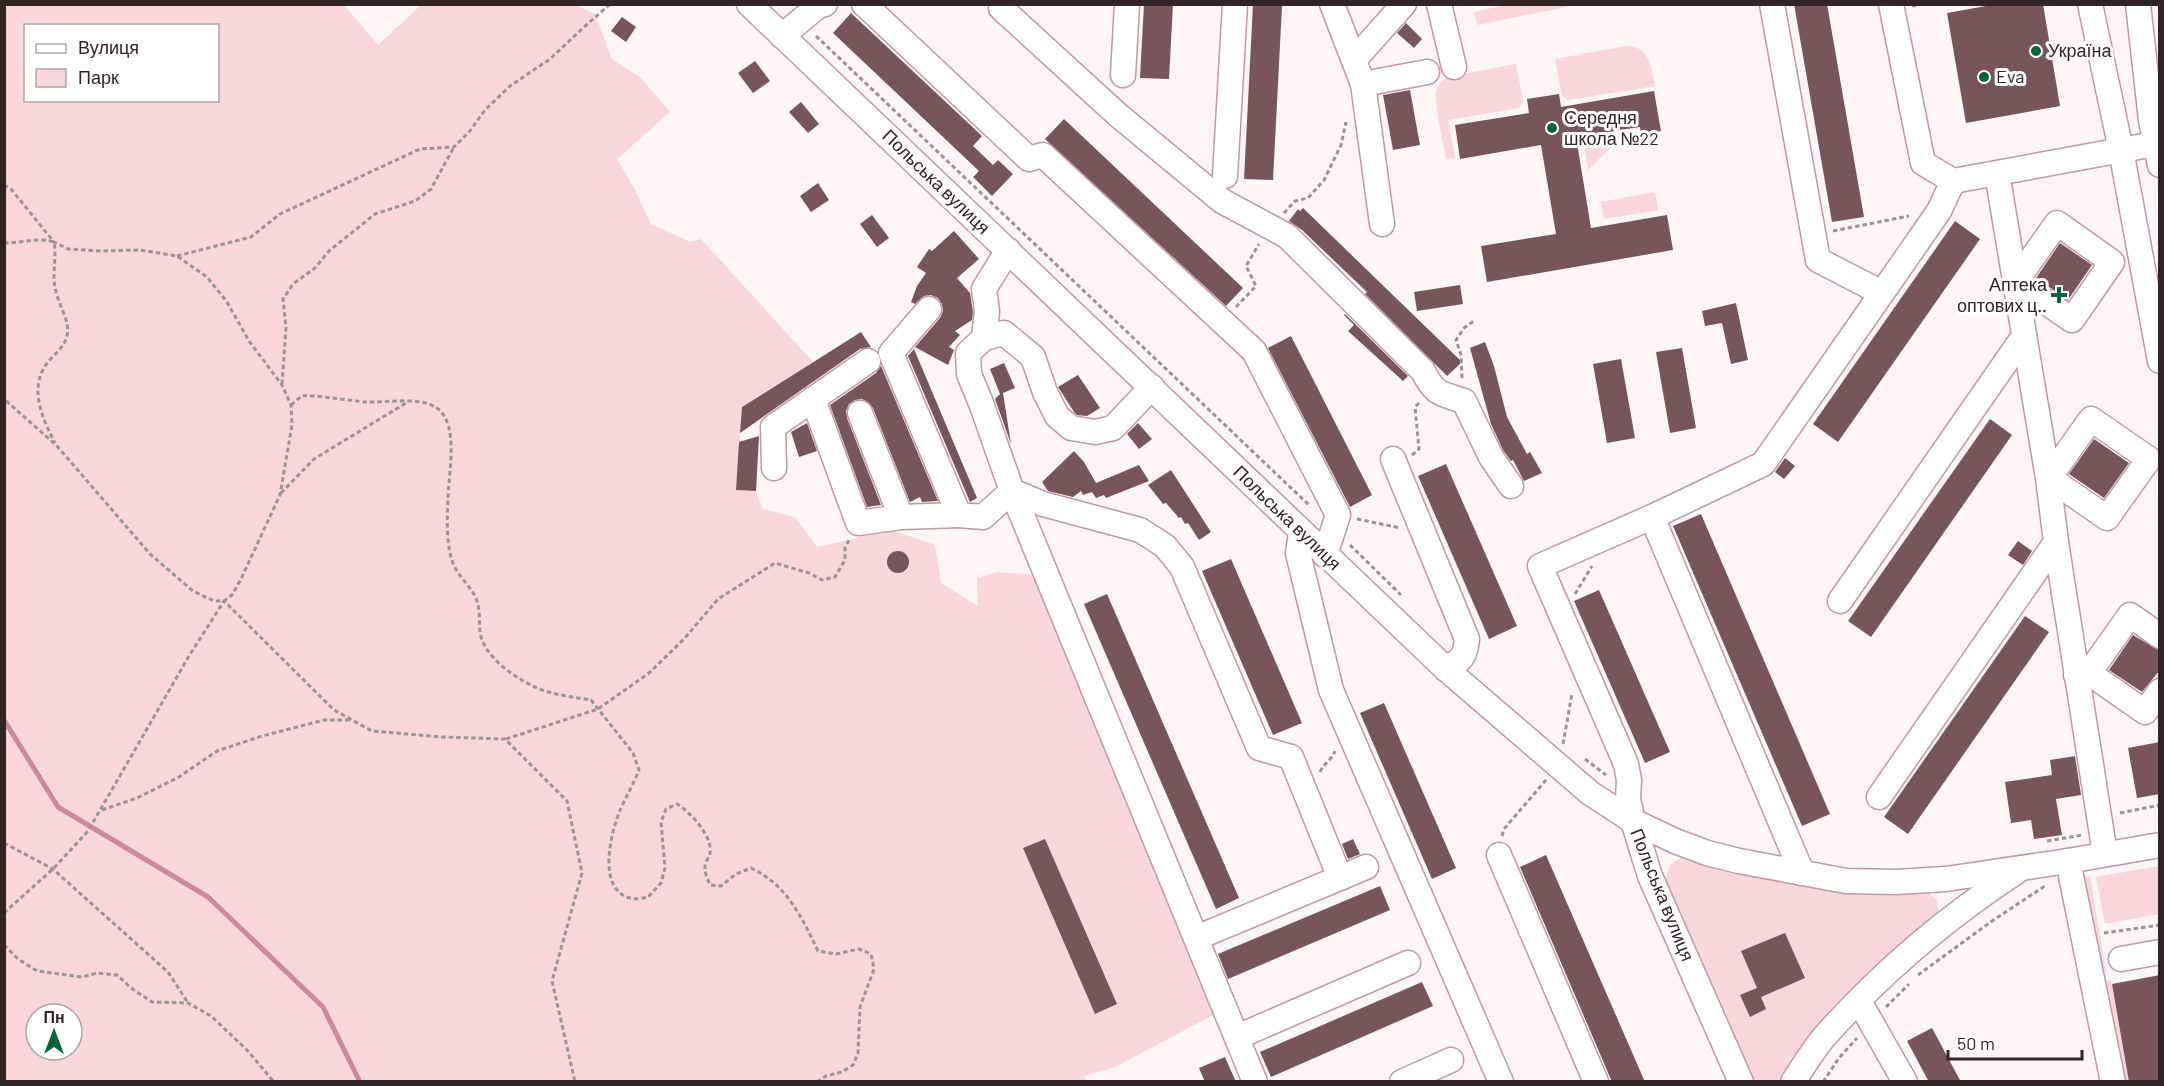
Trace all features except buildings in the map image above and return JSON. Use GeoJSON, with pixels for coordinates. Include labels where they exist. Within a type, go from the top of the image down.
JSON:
{"type":"FeatureCollection","features":[{"type":"Feature","properties":{"kind":"street"},"geometry":{"type":"LineString","coordinates":[[782,36],[818,6],[825,4]]}},
{"type":"Feature","properties":{"kind":"street"},"geometry":{"type":"LineString","coordinates":[[864,4],[1029,159],[1043,155],[1254,351],[1338,515],[1325,555]]}},
{"type":"Feature","properties":{"kind":"street"},"geometry":{"type":"LineString","coordinates":[[1004,4],[1001,8],[1008,15],[1118,115],[1222,201],[1287,236],[1424,371],[1432,388],[1464,401],[1491,457],[1511,486]]}},
{"type":"Feature","properties":{"kind":"street"},"geometry":{"type":"LineString","coordinates":[[1123,75],[1127,4]]}},
{"type":"Feature","properties":{"kind":"street"},"geometry":{"type":"LineString","coordinates":[[1225,176],[1235,4]]}},
{"type":"Feature","properties":{"kind":"street"},"geometry":{"type":"LineString","coordinates":[[1332,4],[1363,84],[1382,224]]}},
{"type":"Feature","properties":{"kind":"street"},"geometry":{"type":"LineString","coordinates":[[1354,60],[1404,4]]}},
{"type":"Feature","properties":{"kind":"street"},"geometry":{"type":"LineString","coordinates":[[1439,4],[1454,67]]}},
{"type":"Feature","properties":{"kind":"street"},"geometry":{"type":"LineString","coordinates":[[1772,4],[1818,260],[1882,293]]}},
{"type":"Feature","properties":{"kind":"street"},"geometry":{"type":"LineString","coordinates":[[1891,4],[1923,163],[1953,181],[2121,150],[2158,150],[2146,9]]}},
{"type":"Feature","properties":{"kind":"street"},"geometry":{"type":"LineString","coordinates":[[2090,4],[2121,150],[2160,362]]}},
{"type":"Feature","properties":{"kind":"street","name":"Польська вулиця"},"geometry":{"type":"LineString","coordinates":[[750,5],[1446,669],[1590,793],[1633,821],[1650,876],[1741,1082]]}},
{"type":"Feature","properties":{"kind":"street"},"geometry":{"type":"LineString","coordinates":[[2146,9],[2160,69]]}},
{"type":"Feature","properties":{"kind":"street"},"geometry":{"type":"LineString","coordinates":[[1363,84],[1427,72]]}},
{"type":"Feature","properties":{"kind":"street"},"geometry":{"type":"LineString","coordinates":[[1997,173],[2049,478],[2056,542],[2083,674],[2105,854]]}},
{"type":"Feature","properties":{"kind":"street"},"geometry":{"type":"LineString","coordinates":[[1953,181],[1939,211],[1763,464],[1652,517],[1540,566],[1626,764],[1629,780],[1628,799],[1633,821],[1675,841],[1707,853],[1802,873],[1846,881],[1896,882],[1946,879],[2023,868],[2069,867],[2105,854],[2160,845]]}},
{"type":"Feature","properties":{"kind":"street"},"geometry":{"type":"LineString","coordinates":[[984,338],[987,311],[984,289],[1008,250]]}},
{"type":"Feature","properties":{"kind":"street"},"geometry":{"type":"LineString","coordinates":[[929,309],[891,353],[959,515]]}},
{"type":"Feature","properties":{"kind":"street"},"geometry":{"type":"LineString","coordinates":[[1152,387],[1113,428],[1095,432],[1071,428],[1057,416],[1045,392],[1033,357],[1004,333],[984,338],[968,353],[969,374],[1012,491],[1255,1082]]}},
{"type":"Feature","properties":{"kind":"street"},"geometry":{"type":"LineString","coordinates":[[1840,601],[2024,336]]}},
{"type":"Feature","properties":{"kind":"street"},"geometry":{"type":"LineString","coordinates":[[774,468],[773,427],[868,361]]}},
{"type":"Feature","properties":{"kind":"street"},"geometry":{"type":"LineString","coordinates":[[813,399],[858,523],[959,515],[983,517],[1012,491]]}},
{"type":"Feature","properties":{"kind":"street"},"geometry":{"type":"LineString","coordinates":[[860,413],[901,518]]}},
{"type":"Feature","properties":{"kind":"street"},"geometry":{"type":"LineString","coordinates":[[1393,459],[1467,639],[1466,650],[1461,660],[1446,669]]}},
{"type":"Feature","properties":{"kind":"street"},"geometry":{"type":"LineString","coordinates":[[1012,491],[1043,504],[1140,530],[1165,546],[1182,567],[1259,748],[1291,756],[1340,878]]}},
{"type":"Feature","properties":{"kind":"street"},"geometry":{"type":"LineString","coordinates":[[1652,517],[1802,873]]}},
{"type":"Feature","properties":{"kind":"street"},"geometry":{"type":"LineString","coordinates":[[1301,533],[1298,553],[1331,690],[1501,1082]]}},
{"type":"Feature","properties":{"kind":"street"},"geometry":{"type":"LineString","coordinates":[[1879,797],[2056,542]]}},
{"type":"Feature","properties":{"kind":"street"},"geometry":{"type":"LineString","coordinates":[[2083,674],[2130,615],[2160,636]]}},
{"type":"Feature","properties":{"kind":"street"},"geometry":{"type":"LineString","coordinates":[[2083,674],[2145,712],[2160,691]]}},
{"type":"Feature","properties":{"kind":"street"},"geometry":{"type":"LineString","coordinates":[[1499,855],[1596,1082]]}},
{"type":"Feature","properties":{"kind":"street"},"geometry":{"type":"LineString","coordinates":[[1196,938],[1366,867]]}},
{"type":"Feature","properties":{"kind":"street"},"geometry":{"type":"LineString","coordinates":[[2069,867],[2113,1082]]}},
{"type":"Feature","properties":{"kind":"street"},"geometry":{"type":"LineString","coordinates":[[1793,1082],[1824,1038],[1865,1011],[1902,959],[1979,897],[2023,868]]}},
{"type":"Feature","properties":{"kind":"street"},"geometry":{"type":"LineString","coordinates":[[2121,959],[2160,952]]}},
{"type":"Feature","properties":{"kind":"street"},"geometry":{"type":"LineString","coordinates":[[1237,1037],[1408,963]]}},
{"type":"Feature","properties":{"kind":"street"},"geometry":{"type":"LineString","coordinates":[[1865,1011],[1905,1082]]}},
{"type":"Feature","properties":{"kind":"street"},"geometry":{"type":"LineString","coordinates":[[1402,1082],[1451,1060]]}},
{"type":"Feature","properties":{"kind":"path"},"geometry":{"type":"LineString","coordinates":[[282,385],[286,328],[283,299],[293,284],[315,268],[329,251],[375,214],[415,201],[431,189],[454,147],[470,131],[485,110],[510,86],[550,59],[610,4]]}},
{"type":"Feature","properties":{"kind":"path"},"geometry":{"type":"LineString","coordinates":[[1907,4],[1911,7],[1925,4]]}},
{"type":"Feature","properties":{"kind":"path"},"geometry":{"type":"LineString","coordinates":[[1222,321],[1256,286],[1246,266],[1271,228],[1294,201],[1308,198],[1324,180],[1341,145],[1346,122]]}},
{"type":"Feature","properties":{"kind":"path"},"geometry":{"type":"LineString","coordinates":[[4,243],[22,243],[42,238],[68,249],[140,250],[177,256],[251,237],[280,214],[420,149],[454,147]]}},
{"type":"Feature","properties":{"kind":"path"},"geometry":{"type":"LineString","coordinates":[[4,185],[11,189],[54,242],[56,250],[54,286],[66,322],[68,336],[59,352],[49,361],[39,376],[37,391],[44,422],[57,446]]}},
{"type":"Feature","properties":{"kind":"path"},"geometry":{"type":"LineString","coordinates":[[1813,234],[1939,211]]}},
{"type":"Feature","properties":{"kind":"path"},"geometry":{"type":"LineString","coordinates":[[4,913],[53,869],[88,831],[183,666],[224,601],[232,595],[280,495],[292,425],[291,405],[282,385],[249,341],[227,302],[207,277],[177,256]]}},
{"type":"Feature","properties":{"kind":"path"},"geometry":{"type":"LineString","coordinates":[[291,405],[303,396],[314,395],[332,399],[372,402],[418,402],[437,408],[447,421],[451,459],[448,530],[452,562],[476,598],[481,614],[482,637],[492,657],[513,674],[538,688],[563,696],[591,700],[633,753],[639,770],[621,808],[613,832],[609,855],[610,879],[619,893],[632,899],[648,897],[662,883],[665,868],[662,822],[666,809],[677,804],[691,813],[708,840],[711,854],[705,863],[710,885],[721,886],[736,874],[751,868],[767,876],[783,891],[818,951],[836,954],[859,948],[872,954],[874,969],[860,1007],[858,1053],[853,1065],[817,1082]]}},
{"type":"Feature","properties":{"kind":"path"},"geometry":{"type":"LineString","coordinates":[[4,399],[57,446],[150,554],[193,591],[214,601],[224,601],[334,710],[372,731],[505,739],[598,709],[649,673],[684,639],[718,599],[775,563],[809,573],[822,580],[835,577],[844,560],[845,548],[858,523]]}},
{"type":"Feature","properties":{"kind":"path"},"geometry":{"type":"LineString","coordinates":[[280,495],[314,459],[407,402]]}},
{"type":"Feature","properties":{"kind":"path"},"geometry":{"type":"LineString","coordinates":[[1338,515],[1423,533]]}},
{"type":"Feature","properties":{"kind":"path"},"geometry":{"type":"LineString","coordinates":[[1561,615],[1593,565]]}},
{"type":"Feature","properties":{"kind":"path"},"geometry":{"type":"LineString","coordinates":[[1504,829],[1559,766],[1573,688]]}},
{"type":"Feature","properties":{"kind":"path"},"geometry":{"type":"LineString","coordinates":[[100,811],[137,798],[179,777],[218,751],[262,736],[324,720],[354,720]]}},
{"type":"Feature","properties":{"kind":"path"},"geometry":{"type":"LineString","coordinates":[[1319,775],[1322,768],[1333,758],[1344,720]]}},
{"type":"Feature","properties":{"kind":"path"},"geometry":{"type":"LineString","coordinates":[[505,739],[567,801],[570,811],[582,873],[552,981],[574,1082]]}},
{"type":"Feature","properties":{"kind":"path"},"geometry":{"type":"LineString","coordinates":[[2100,816],[2160,805]]}},
{"type":"Feature","properties":{"kind":"path"},"geometry":{"type":"LineString","coordinates":[[4,843],[53,869],[168,972],[188,1003],[211,1016],[247,1050],[274,1082]]}},
{"type":"Feature","properties":{"kind":"path"},"geometry":{"type":"LineString","coordinates":[[1823,1082],[1865,1011],[2069,867]]}},
{"type":"Feature","properties":{"kind":"path"},"geometry":{"type":"LineString","coordinates":[[2103,923],[2105,934],[2160,925]]}},
{"type":"Feature","properties":{"kind":"path"},"geometry":{"type":"LineString","coordinates":[[4,945],[18,959],[37,970],[82,977],[97,973],[117,975],[152,1002],[188,1003]]}},
{"type":"Feature","properties":{"kind":"green space"},"geometry":{"type":"Polygon","coordinates":[[[1510,4],[1576,5],[1477,25],[1474,12],[1510,4]]]}},
{"type":"Feature","properties":{"kind":"green space"},"geometry":{"type":"Polygon","coordinates":[[[5,5],[344,5],[378,45],[421,5],[576,5],[595,14],[612,59],[641,78],[670,112],[617,159],[651,224],[690,242],[701,239],[813,362],[742,407],[736,490],[756,491],[763,509],[795,517],[817,547],[854,539],[880,526],[935,545],[941,583],[978,606],[977,578],[997,572],[1039,575],[1215,1014],[1115,1067],[1084,1076],[1087,1081],[5,1082],[5,5]]]}},
{"type":"Feature","properties":{"kind":"green space"},"geometry":{"type":"Polygon","coordinates":[[[1626,46],[1634,47],[1645,54],[1655,86],[1568,100],[1562,96],[1555,59],[1626,46]]]}},
{"type":"Feature","properties":{"kind":"green space"},"geometry":{"type":"Polygon","coordinates":[[[1516,64],[1523,101],[1519,108],[1448,120],[1455,158],[1446,159],[1436,102],[1437,88],[1440,83],[1451,76],[1516,64]]]}},
{"type":"Feature","properties":{"kind":"green space"},"geometry":{"type":"Polygon","coordinates":[[[1623,135],[1588,170],[1584,142],[1623,135]]]}},
{"type":"Feature","properties":{"kind":"green space"},"geometry":{"type":"Polygon","coordinates":[[[1655,192],[1658,210],[1604,219],[1601,202],[1655,192]]]}},
{"type":"Feature","properties":{"kind":"green space"},"geometry":{"type":"Polygon","coordinates":[[[1683,856],[1926,892],[1937,900],[1939,913],[1783,1082],[1756,1081],[1743,1065],[1664,881],[1670,865],[1683,856]]]}},
{"type":"Feature","properties":{"kind":"green space"},"geometry":{"type":"Polygon","coordinates":[[[2159,866],[2159,914],[2105,924],[2096,877],[2159,866]]]}},
{"type":"Feature","properties":{"kind":"green space"},"geometry":{"type":"Polygon","coordinates":[[[2090,876],[2106,972],[2096,974],[2081,878],[2090,876]]]}},
{"type":"Feature","properties":{"kind":"green space"},"geometry":{"type":"Polygon","coordinates":[[[2111,980],[2129,1081],[2122,1081],[2103,981],[2111,980]]]}},
{"type":"Feature","properties":{"kind":"waterway"},"geometry":{"type":"LineString","coordinates":[[4,720],[58,807],[208,897],[323,1007],[360,1082]]}},
{"type":"Feature","properties":{"kind":"place","name":"Україна"},"geometry":{"type":"Point","coordinates":[2036,51]}},
{"type":"Feature","properties":{"kind":"place","name":"Eva"},"geometry":{"type":"Point","coordinates":[1984,77]}},
{"type":"Feature","properties":{"kind":"place","name":"Середня школа №22"},"geometry":{"type":"Point","coordinates":[1552,128]}},
{"type":"Feature","properties":{"kind":"place","name":"Аптека оптових ц‥"},"geometry":{"type":"Point","coordinates":[2059,295]}}]}
